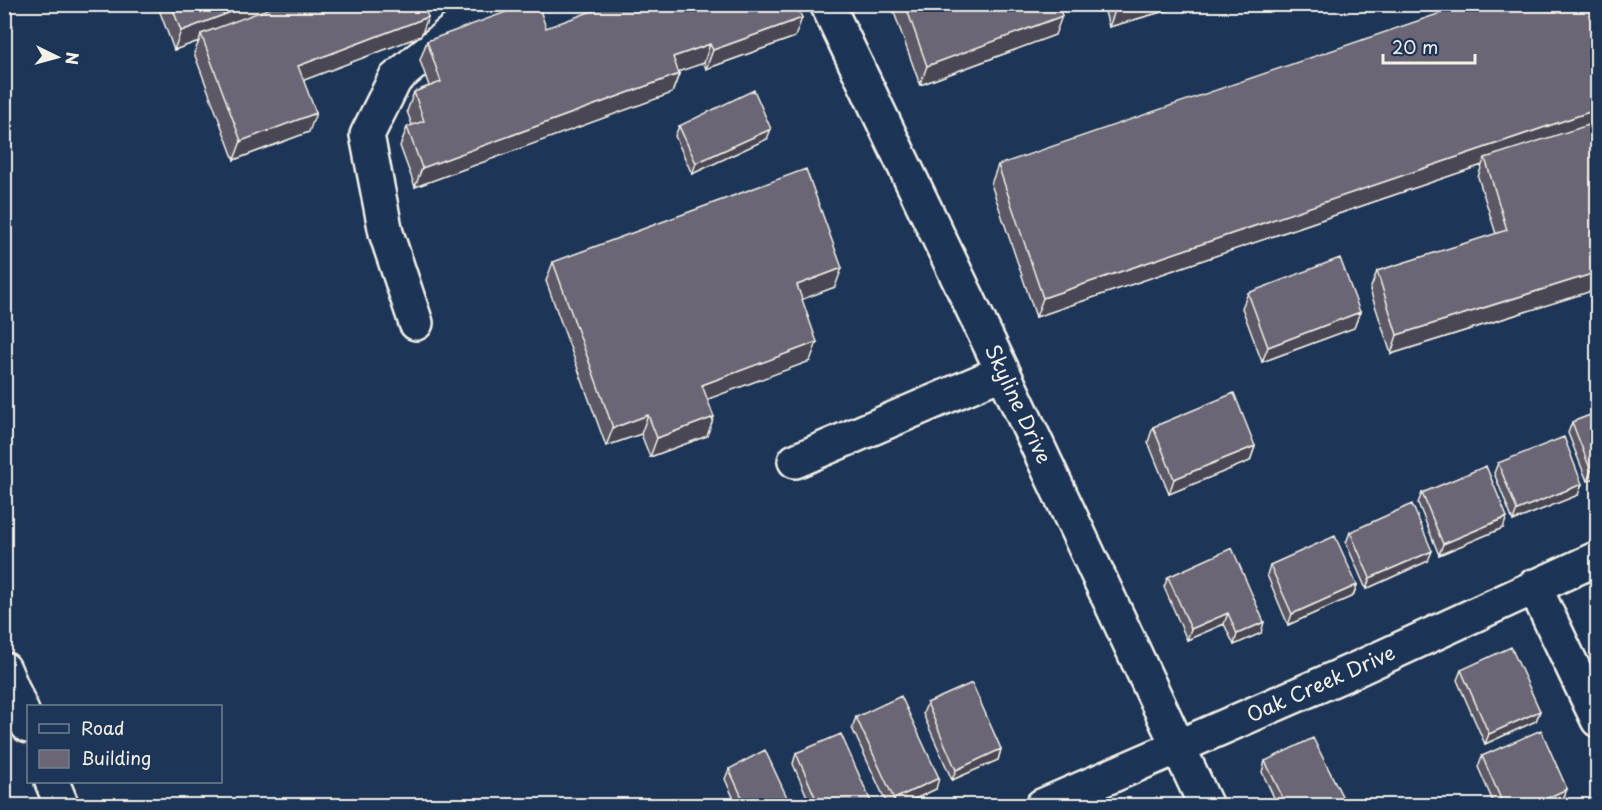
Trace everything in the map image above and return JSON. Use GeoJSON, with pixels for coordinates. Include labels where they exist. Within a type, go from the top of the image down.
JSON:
{"type":"FeatureCollection","features":[{"type":"Feature","properties":{"kind":"street"},"geometry":{"type":"LineString","coordinates":[[416,323],[386,233],[367,135],[395,79],[455,29],[516,4]]}},
{"type":"Feature","properties":{"kind":"street","name":"Skyline Drive"},"geometry":{"type":"LineString","coordinates":[[827,4],[1003,372],[1206,806]]}},
{"type":"Feature","properties":{"kind":"street"},"geometry":{"type":"LineString","coordinates":[[795,461],[1003,372]]}},
{"type":"Feature","properties":{"kind":"street","name":"Oak Creek Drive"},"geometry":{"type":"LineString","coordinates":[[1042,806],[1348,673],[1598,558]]}},
{"type":"Feature","properties":{"kind":"street"},"geometry":{"type":"LineString","coordinates":[[1534,586],[1598,720]]}},
{"type":"Feature","properties":{"kind":"street"},"geometry":{"type":"LineString","coordinates":[[4,669],[27,724]]}},
{"type":"Feature","properties":{"kind":"street"},"geometry":{"type":"LineString","coordinates":[[52,783],[62,806]]}},
{"type":"Feature","properties":{"kind":"building"},"geometry":{"type":"Polygon","coordinates":[[[171,4],[252,4],[181,31],[171,4]]]}},
{"type":"Feature","properties":{"kind":"building"},"geometry":{"type":"Polygon","coordinates":[[[281,4],[423,4],[428,17],[298,66],[316,113],[241,141],[201,34],[281,4]]]}},
{"type":"Feature","properties":{"kind":"building"},"geometry":{"type":"Polygon","coordinates":[[[528,4],[538,4],[546,28],[611,4],[797,4],[802,18],[713,50],[710,44],[673,57],[679,74],[422,168],[407,127],[424,121],[414,92],[441,82],[427,41],[528,4]]]}},
{"type":"Feature","properties":{"kind":"building"},"geometry":{"type":"Polygon","coordinates":[[[905,4],[1058,4],[1062,16],[927,66],[905,4]]]}},
{"type":"Feature","properties":{"kind":"building"},"geometry":{"type":"Polygon","coordinates":[[[1115,4],[1128,4],[1116,8],[1115,4]]]}},
{"type":"Feature","properties":{"kind":"building"},"geometry":{"type":"Polygon","coordinates":[[[1467,4],[1598,4],[1598,109],[1043,298],[998,165],[1467,4]]]}},
{"type":"Feature","properties":{"kind":"building"},"geometry":{"type":"Polygon","coordinates":[[[754,90],[771,129],[696,163],[679,126],[754,90]]]}},
{"type":"Feature","properties":{"kind":"building"},"geometry":{"type":"Polygon","coordinates":[[[1598,122],[1598,272],[1397,335],[1377,271],[1507,230],[1485,158],[1598,122]]]}},
{"type":"Feature","properties":{"kind":"building"},"geometry":{"type":"Polygon","coordinates":[[[806,169],[842,268],[797,285],[817,342],[702,385],[714,417],[657,438],[648,415],[613,428],[553,262],[806,169]]]}},
{"type":"Feature","properties":{"kind":"building"},"geometry":{"type":"Polygon","coordinates":[[[1340,258],[1360,312],[1268,347],[1248,293],[1340,258]]]}},
{"type":"Feature","properties":{"kind":"building"},"geometry":{"type":"Polygon","coordinates":[[[1234,393],[1255,446],[1174,479],[1153,427],[1234,393]]]}},
{"type":"Feature","properties":{"kind":"building"},"geometry":{"type":"Polygon","coordinates":[[[1598,412],[1598,468],[1591,471],[1572,422],[1598,412]]]}},
{"type":"Feature","properties":{"kind":"building"},"geometry":{"type":"Polygon","coordinates":[[[1564,437],[1582,484],[1517,510],[1498,463],[1564,437]]]}},
{"type":"Feature","properties":{"kind":"building"},"geometry":{"type":"Polygon","coordinates":[[[1486,466],[1507,517],[1443,544],[1422,493],[1486,466]]]}},
{"type":"Feature","properties":{"kind":"building"},"geometry":{"type":"Polygon","coordinates":[[[1412,504],[1432,551],[1370,578],[1350,532],[1412,504]]]}},
{"type":"Feature","properties":{"kind":"building"},"geometry":{"type":"Polygon","coordinates":[[[1335,536],[1357,585],[1292,614],[1270,565],[1335,536]]]}},
{"type":"Feature","properties":{"kind":"building"},"geometry":{"type":"Polygon","coordinates":[[[1232,548],[1264,622],[1237,634],[1228,613],[1191,629],[1168,577],[1232,548]]]}},
{"type":"Feature","properties":{"kind":"building"},"geometry":{"type":"Polygon","coordinates":[[[1511,647],[1540,711],[1489,734],[1461,670],[1511,647]]]}},
{"type":"Feature","properties":{"kind":"building"},"geometry":{"type":"Polygon","coordinates":[[[972,683],[1001,749],[956,770],[927,703],[972,683]]]}},
{"type":"Feature","properties":{"kind":"building"},"geometry":{"type":"Polygon","coordinates":[[[901,696],[939,778],[894,799],[856,717],[901,696]]]}},
{"type":"Feature","properties":{"kind":"building"},"geometry":{"type":"Polygon","coordinates":[[[1541,730],[1567,789],[1530,806],[1504,806],[1482,756],[1541,730]]]}},
{"type":"Feature","properties":{"kind":"building"},"geometry":{"type":"Polygon","coordinates":[[[841,734],[871,802],[863,806],[819,806],[796,753],[841,734]]]}},
{"type":"Feature","properties":{"kind":"building"},"geometry":{"type":"Polygon","coordinates":[[[1313,738],[1344,800],[1333,806],[1287,806],[1265,761],[1313,738]]]}},
{"type":"Feature","properties":{"kind":"building"},"geometry":{"type":"Polygon","coordinates":[[[765,750],[791,806],[746,806],[729,769],[765,750]]]}}]}
